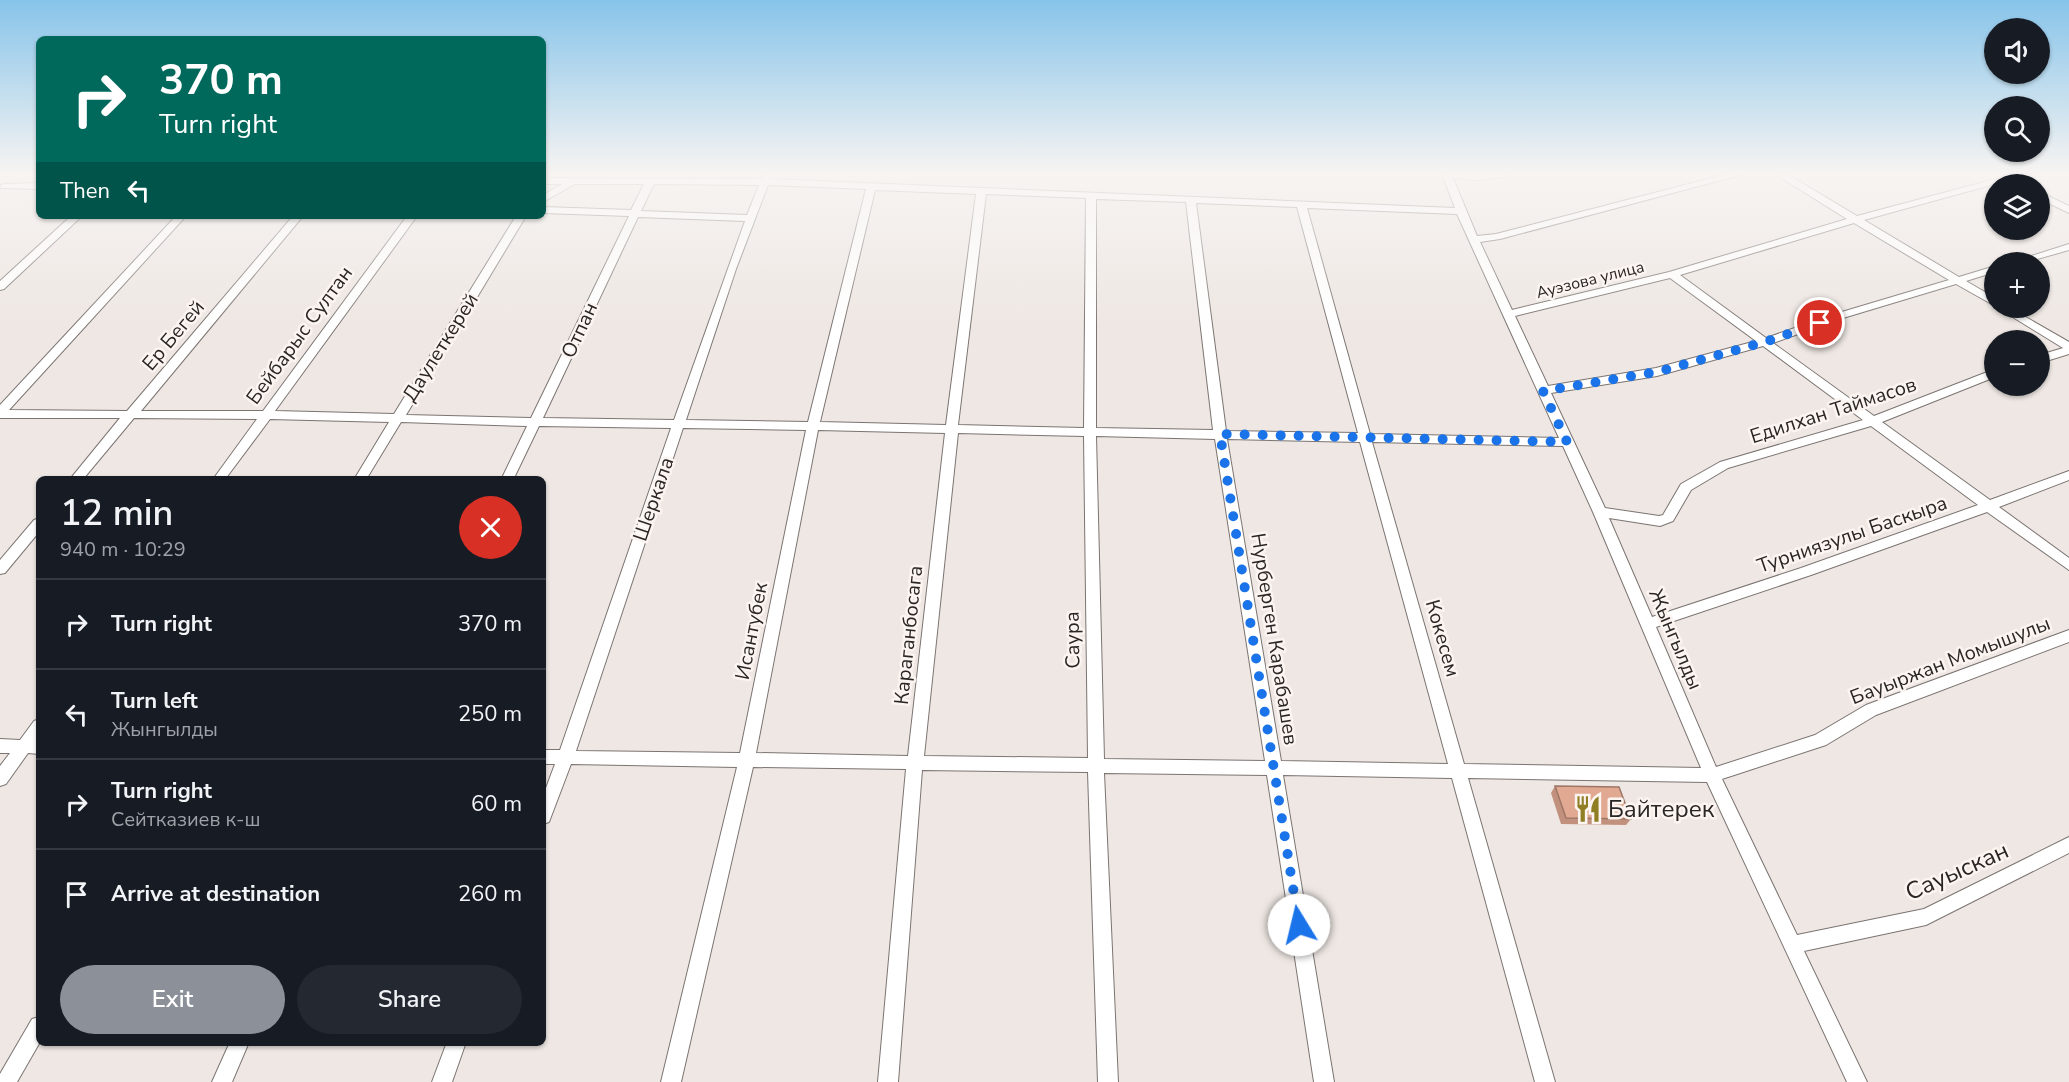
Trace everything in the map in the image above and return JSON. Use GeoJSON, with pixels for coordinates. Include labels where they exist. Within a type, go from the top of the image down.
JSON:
{"type":"FeatureCollection","features":[{"type":"Feature","properties":{"kind":"street"},"geometry":{"type":"LineString","coordinates":[[0,287],[68,224]]}},
{"type":"Feature","properties":{"kind":"street"},"geometry":{"type":"LineString","coordinates":[[0,413],[173,224]]}},
{"type":"Feature","properties":{"kind":"street","name":"Ер Бегей"},"geometry":{"type":"LineString","coordinates":[[79,476],[291,224]]}},
{"type":"Feature","properties":{"kind":"street","name":"Бейбарыс Султан"},"geometry":{"type":"LineString","coordinates":[[221,476],[406,224]]}},
{"type":"Feature","properties":{"kind":"street","name":"Даулеткерей"},"geometry":{"type":"LineString","coordinates":[[362,476],[396,417],[516,224]]}},
{"type":"Feature","properties":{"kind":"street","name":"Отпан"},"geometry":{"type":"LineString","coordinates":[[509,476],[628,224]]}},
{"type":"Feature","properties":{"kind":"street","name":"Шеркала"},"geometry":{"type":"LineString","coordinates":[[546,809],[566,757],[747,224]]}},
{"type":"Feature","properties":{"kind":"street","name":"Исантубек"},"geometry":{"type":"LineString","coordinates":[[671,1082],[747,760],[813,426],[862,224]]}},
{"type":"Feature","properties":{"kind":"street","name":"Караганбосага"},"geometry":{"type":"LineString","coordinates":[[888,1082],[915,763],[951,428],[977,224]]}},
{"type":"Feature","properties":{"kind":"street","name":"Саура"},"geometry":{"type":"LineString","coordinates":[[1091,224],[1090,431],[1096,765],[1108,1082]]}},
{"type":"Feature","properties":{"kind":"street","name":"Нурберген Карабашев"},"geometry":{"type":"LineString","coordinates":[[1194,224],[1220,434],[1324,1082]]}},
{"type":"Feature","properties":{"kind":"street","name":"Кокесем"},"geometry":{"type":"LineString","coordinates":[[1307,224],[1363,436],[1460,771],[1545,1082]]}},
{"type":"Feature","properties":{"kind":"street","name":"Жынгылды"},"geometry":{"type":"LineString","coordinates":[[1468,224],[1599,512],[1712,775],[1857,1082]]}},
{"type":"Feature","properties":{"kind":"street"},"geometry":{"type":"LineString","coordinates":[[1475,239],[1496,237],[1544,224]]}},
{"type":"Feature","properties":{"kind":"street","name":"Ауэзова улица"},"geometry":{"type":"LineString","coordinates":[[1508,314],[1672,274],[1839,224]]}},
{"type":"Feature","properties":{"kind":"street"},"geometry":{"type":"LineString","coordinates":[[1866,224],[1984,296]]}},
{"type":"Feature","properties":{"kind":"street"},"geometry":{"type":"LineString","coordinates":[[2050,252],[2069,247]]}},
{"type":"Feature","properties":{"kind":"street"},"geometry":{"type":"LineString","coordinates":[[1543,391],[1657,372],[1765,342],[1839,316],[1984,272]]}},
{"type":"Feature","properties":{"kind":"street"},"geometry":{"type":"LineString","coordinates":[[1672,274],[2069,566]]}},
{"type":"Feature","properties":{"kind":"street"},"geometry":{"type":"LineString","coordinates":[[2020,318],[2069,348]]}},
{"type":"Feature","properties":{"kind":"street"},"geometry":{"type":"LineString","coordinates":[[2050,355],[2069,348]]}},
{"type":"Feature","properties":{"kind":"street","name":"Едилхан Таймасов"},"geometry":{"type":"LineString","coordinates":[[1599,512],[1660,521],[1668,518],[1686,487],[1724,465],[1874,421],[1984,377]]}},
{"type":"Feature","properties":{"kind":"street"},"geometry":{"type":"LineString","coordinates":[[0,413],[131,416],[266,414],[536,422],[951,428],[1567,442]]}},
{"type":"Feature","properties":{"kind":"street","name":"Турниязулы Баскыра"},"geometry":{"type":"LineString","coordinates":[[1647,624],[1735,596],[1988,507],[2069,475]]}},
{"type":"Feature","properties":{"kind":"street"},"geometry":{"type":"LineString","coordinates":[[0,569],[36,527]]}},
{"type":"Feature","properties":{"kind":"street","name":"Бауыржан Момышулы"},"geometry":{"type":"LineString","coordinates":[[546,757],[1712,775],[1820,740],[1871,710],[2069,636]]}},
{"type":"Feature","properties":{"kind":"street"},"geometry":{"type":"LineString","coordinates":[[0,746],[31,747]]}},
{"type":"Feature","properties":{"kind":"street"},"geometry":{"type":"LineString","coordinates":[[0,779],[31,747]]}},
{"type":"Feature","properties":{"kind":"street","name":"Сауыскан"},"geometry":{"type":"LineString","coordinates":[[1791,945],[1926,917],[2069,845]]}},
{"type":"Feature","properties":{"kind":"street"},"geometry":{"type":"LineString","coordinates":[[6,1082],[36,1031]]}},
{"type":"Feature","properties":{"kind":"street"},"geometry":{"type":"LineString","coordinates":[[222,1082],[238,1046]]}},
{"type":"Feature","properties":{"kind":"street"},"geometry":{"type":"LineString","coordinates":[[442,1082],[456,1046]]}},
{"type":"Feature","properties":{"kind":"building","name":"Байтерек"},"geometry":{"type":"Polygon","coordinates":[[[1555,786],[1619,787],[1631,819],[1566,818],[1555,786]]]}},
{"type":"Feature","properties":{"kind":"place","name":"Байтерек"},"geometry":{"type":"Point","coordinates":[1588,809]}},
{"type":"Feature","properties":{"kind":"route"},"geometry":{"type":"LineString","coordinates":[[1299,925],[1220,434],[1567,442],[1543,391],[1657,372],[1765,342],[1820,323]]}}]}
